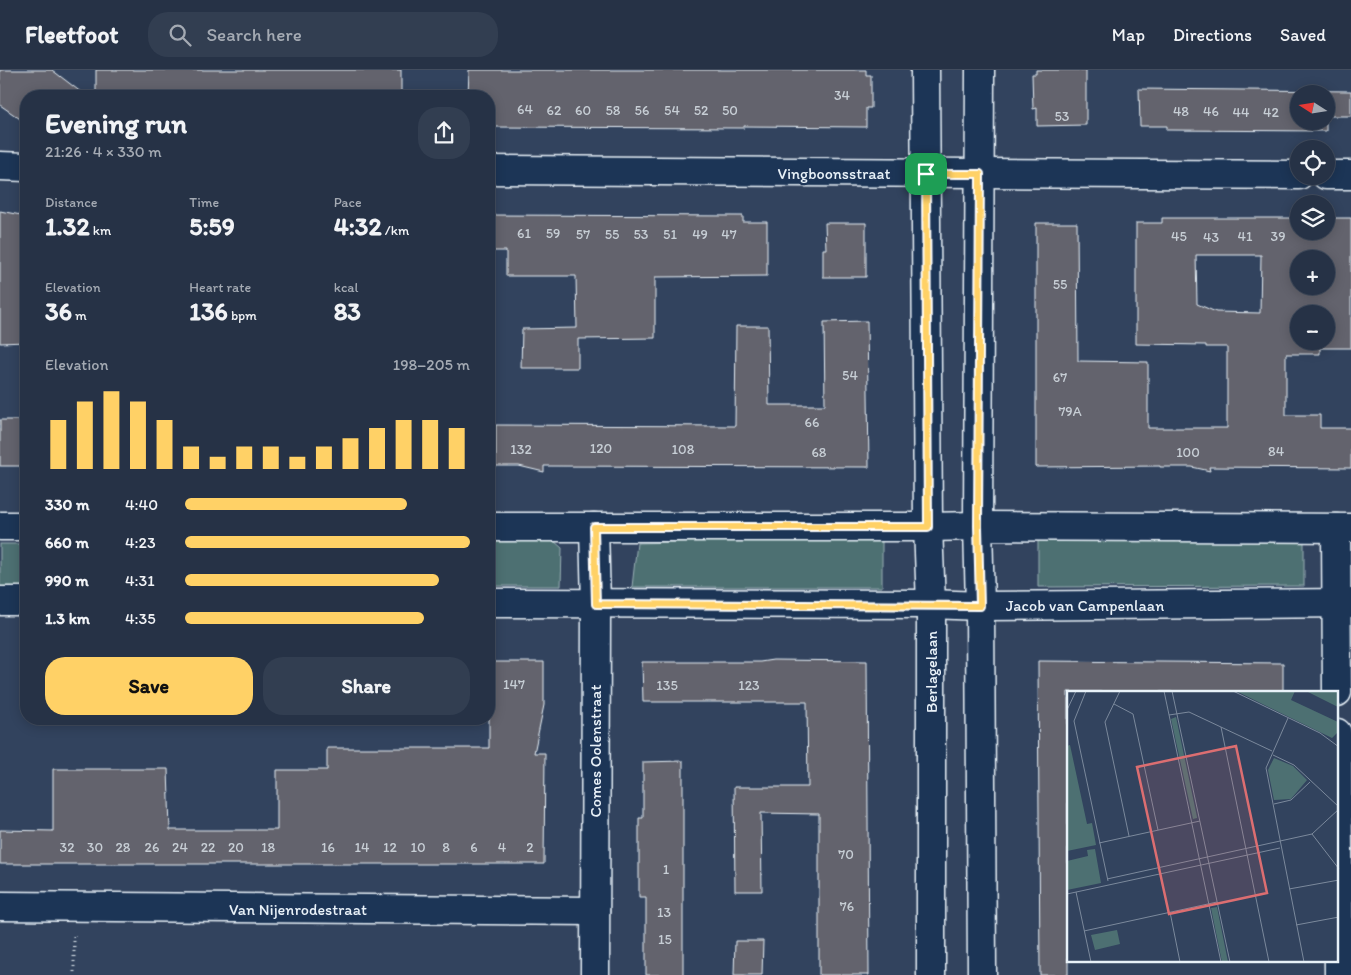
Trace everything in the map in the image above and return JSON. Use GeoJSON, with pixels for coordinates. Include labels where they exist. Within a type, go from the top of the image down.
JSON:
{"type":"FeatureCollection","features":[{"type":"Feature","properties":{"kind":"street","name":"Berlagelaan"},"geometry":{"type":"LineString","coordinates":[[925,70],[928,527],[931,604],[931,975]]}},
{"type":"Feature","properties":{"kind":"street"},"geometry":{"type":"LineString","coordinates":[[980,70],[978,526],[982,975]]}},
{"type":"Feature","properties":{"kind":"street"},"geometry":{"type":"LineString","coordinates":[[0,166],[20,167]]}},
{"type":"Feature","properties":{"kind":"street","name":"Vingboonsstraat"},"geometry":{"type":"LineString","coordinates":[[495,170],[1290,175]]}},
{"type":"Feature","properties":{"kind":"street"},"geometry":{"type":"LineString","coordinates":[[1335,175],[1351,175]]}},
{"type":"Feature","properties":{"kind":"street"},"geometry":{"type":"LineString","coordinates":[[0,526],[20,526]]}},
{"type":"Feature","properties":{"kind":"street"},"geometry":{"type":"LineString","coordinates":[[495,526],[1344,528],[1344,603],[1337,691]]}},
{"type":"Feature","properties":{"kind":"street","name":"Comes Oolenstraat"},"geometry":{"type":"LineString","coordinates":[[594,527],[596,604],[595,975]]}},
{"type":"Feature","properties":{"kind":"street"},"geometry":{"type":"LineString","coordinates":[[0,601],[20,601]]}},
{"type":"Feature","properties":{"kind":"street","name":"Jacob van Campenlaan"},"geometry":{"type":"LineString","coordinates":[[495,603],[931,604],[980,606],[1344,603]]}},
{"type":"Feature","properties":{"kind":"street"},"geometry":{"type":"LineString","coordinates":[[1338,772],[1343,965]]}},
{"type":"Feature","properties":{"kind":"street","name":"Van Nijenrodestraat"},"geometry":{"type":"LineString","coordinates":[[0,906],[595,912]]}},
{"type":"Feature","properties":{"kind":"path"},"geometry":{"type":"LineString","coordinates":[[74,908],[74,975]]}},
{"type":"Feature","properties":{"kind":"green space"},"geometry":{"type":"Polygon","coordinates":[[[882,537],[882,587],[632,587],[637,543],[882,537]]]}},
{"type":"Feature","properties":{"kind":"green space"},"geometry":{"type":"Polygon","coordinates":[[[1304,537],[1304,586],[1038,587],[1038,538],[1304,537]]]}},
{"type":"Feature","properties":{"kind":"green space"},"geometry":{"type":"Polygon","coordinates":[[[554,541],[562,548],[561,586],[495,586],[495,542],[554,541]]]}},
{"type":"Feature","properties":{"kind":"green space"},"geometry":{"type":"Polygon","coordinates":[[[0,544],[20,544],[20,589],[0,589],[0,544]]]}},
{"type":"Feature","properties":{"kind":"building"},"geometry":{"type":"Polygon","coordinates":[[[0,70],[52,70],[78,90],[20,90],[20,119],[0,105],[0,70]]]}},
{"type":"Feature","properties":{"kind":"building"},"geometry":{"type":"Polygon","coordinates":[[[96,70],[401,70],[401,90],[96,90],[96,70]]]}},
{"type":"Feature","properties":{"kind":"building"},"geometry":{"type":"Polygon","coordinates":[[[469,70],[866,70],[866,75],[871,75],[871,108],[866,108],[866,127],[495,127],[495,90],[468,90],[469,70]]]}},
{"type":"Feature","properties":{"kind":"building"},"geometry":{"type":"Polygon","coordinates":[[[1036,70],[1086,70],[1086,125],[1037,126],[1037,108],[1033,109],[1032,74],[1036,74],[1036,70]]]}},
{"type":"Feature","properties":{"kind":"building"},"geometry":{"type":"Polygon","coordinates":[[[1139,89],[1290,90],[1290,130],[1326,131],[1167,130],[1167,126],[1140,126],[1139,89]]]}},
{"type":"Feature","properties":{"kind":"building"},"geometry":{"type":"Polygon","coordinates":[[[1335,91],[1351,91],[1351,116],[1335,116],[1335,91]]]}},
{"type":"Feature","properties":{"kind":"building"},"geometry":{"type":"Polygon","coordinates":[[[0,211],[20,215],[20,342],[0,343],[0,211]]]}},
{"type":"Feature","properties":{"kind":"building"},"geometry":{"type":"Polygon","coordinates":[[[495,215],[743,216],[743,222],[767,222],[767,276],[655,277],[655,338],[578,339],[578,368],[521,368],[522,329],[577,328],[576,276],[506,276],[506,251],[495,251],[495,215]]]}},
{"type":"Feature","properties":{"kind":"building"},"geometry":{"type":"Polygon","coordinates":[[[1162,218],[1290,218],[1290,240],[1335,240],[1335,218],[1351,218],[1351,348],[1335,348],[1335,305],[1290,305],[1290,350],[1320,350],[1320,354],[1286,354],[1286,415],[1320,415],[1320,428],[1351,428],[1351,468],[1209,467],[1210,471],[1192,467],[1160,466],[1036,467],[1036,223],[1077,223],[1078,361],[1148,362],[1148,428],[1227,428],[1227,347],[1136,344],[1136,223],[1162,223],[1162,218]],[[1196,255],[1197,304],[1216,312],[1260,313],[1261,255],[1196,255]]]}},
{"type":"Feature","properties":{"kind":"building"},"geometry":{"type":"Polygon","coordinates":[[[825,223],[866,223],[866,277],[823,277],[823,249],[826,249],[825,223]]]}},
{"type":"Feature","properties":{"kind":"building"},"geometry":{"type":"Polygon","coordinates":[[[867,321],[869,467],[544,466],[544,472],[519,466],[496,466],[496,425],[735,426],[736,326],[768,326],[769,405],[825,405],[824,322],[867,321]]]}},
{"type":"Feature","properties":{"kind":"building"},"geometry":{"type":"Polygon","coordinates":[[[0,420],[20,420],[20,466],[0,466],[0,420]]]}},
{"type":"Feature","properties":{"kind":"building"},"geometry":{"type":"Polygon","coordinates":[[[773,660],[867,661],[869,975],[819,975],[819,814],[761,813],[762,891],[735,891],[734,787],[808,787],[807,702],[643,702],[642,662],[760,662],[773,660]]]}},
{"type":"Feature","properties":{"kind":"building"},"geometry":{"type":"Polygon","coordinates":[[[1038,661],[1283,663],[1283,691],[1067,691],[1068,975],[1040,975],[1038,661]]]}},
{"type":"Feature","properties":{"kind":"building"},"geometry":{"type":"Polygon","coordinates":[[[495,662],[544,662],[544,705],[534,753],[545,753],[544,864],[0,864],[0,830],[53,831],[53,769],[168,769],[170,830],[277,830],[277,770],[327,770],[327,748],[489,748],[489,725],[495,725],[495,662]]]}},
{"type":"Feature","properties":{"kind":"building"},"geometry":{"type":"Polygon","coordinates":[[[683,761],[683,975],[646,975],[646,897],[639,897],[639,818],[643,818],[643,762],[683,761]]]}},
{"type":"Feature","properties":{"kind":"building"},"geometry":{"type":"Polygon","coordinates":[[[735,941],[763,941],[762,975],[734,975],[735,941]]]}},
{"type":"Feature","properties":{"kind":"route"},"geometry":{"type":"LineString","coordinates":[[926,174],[980,174],[978,526],[980,606],[931,604],[596,604],[594,527],[928,527],[926,174]]}}]}
